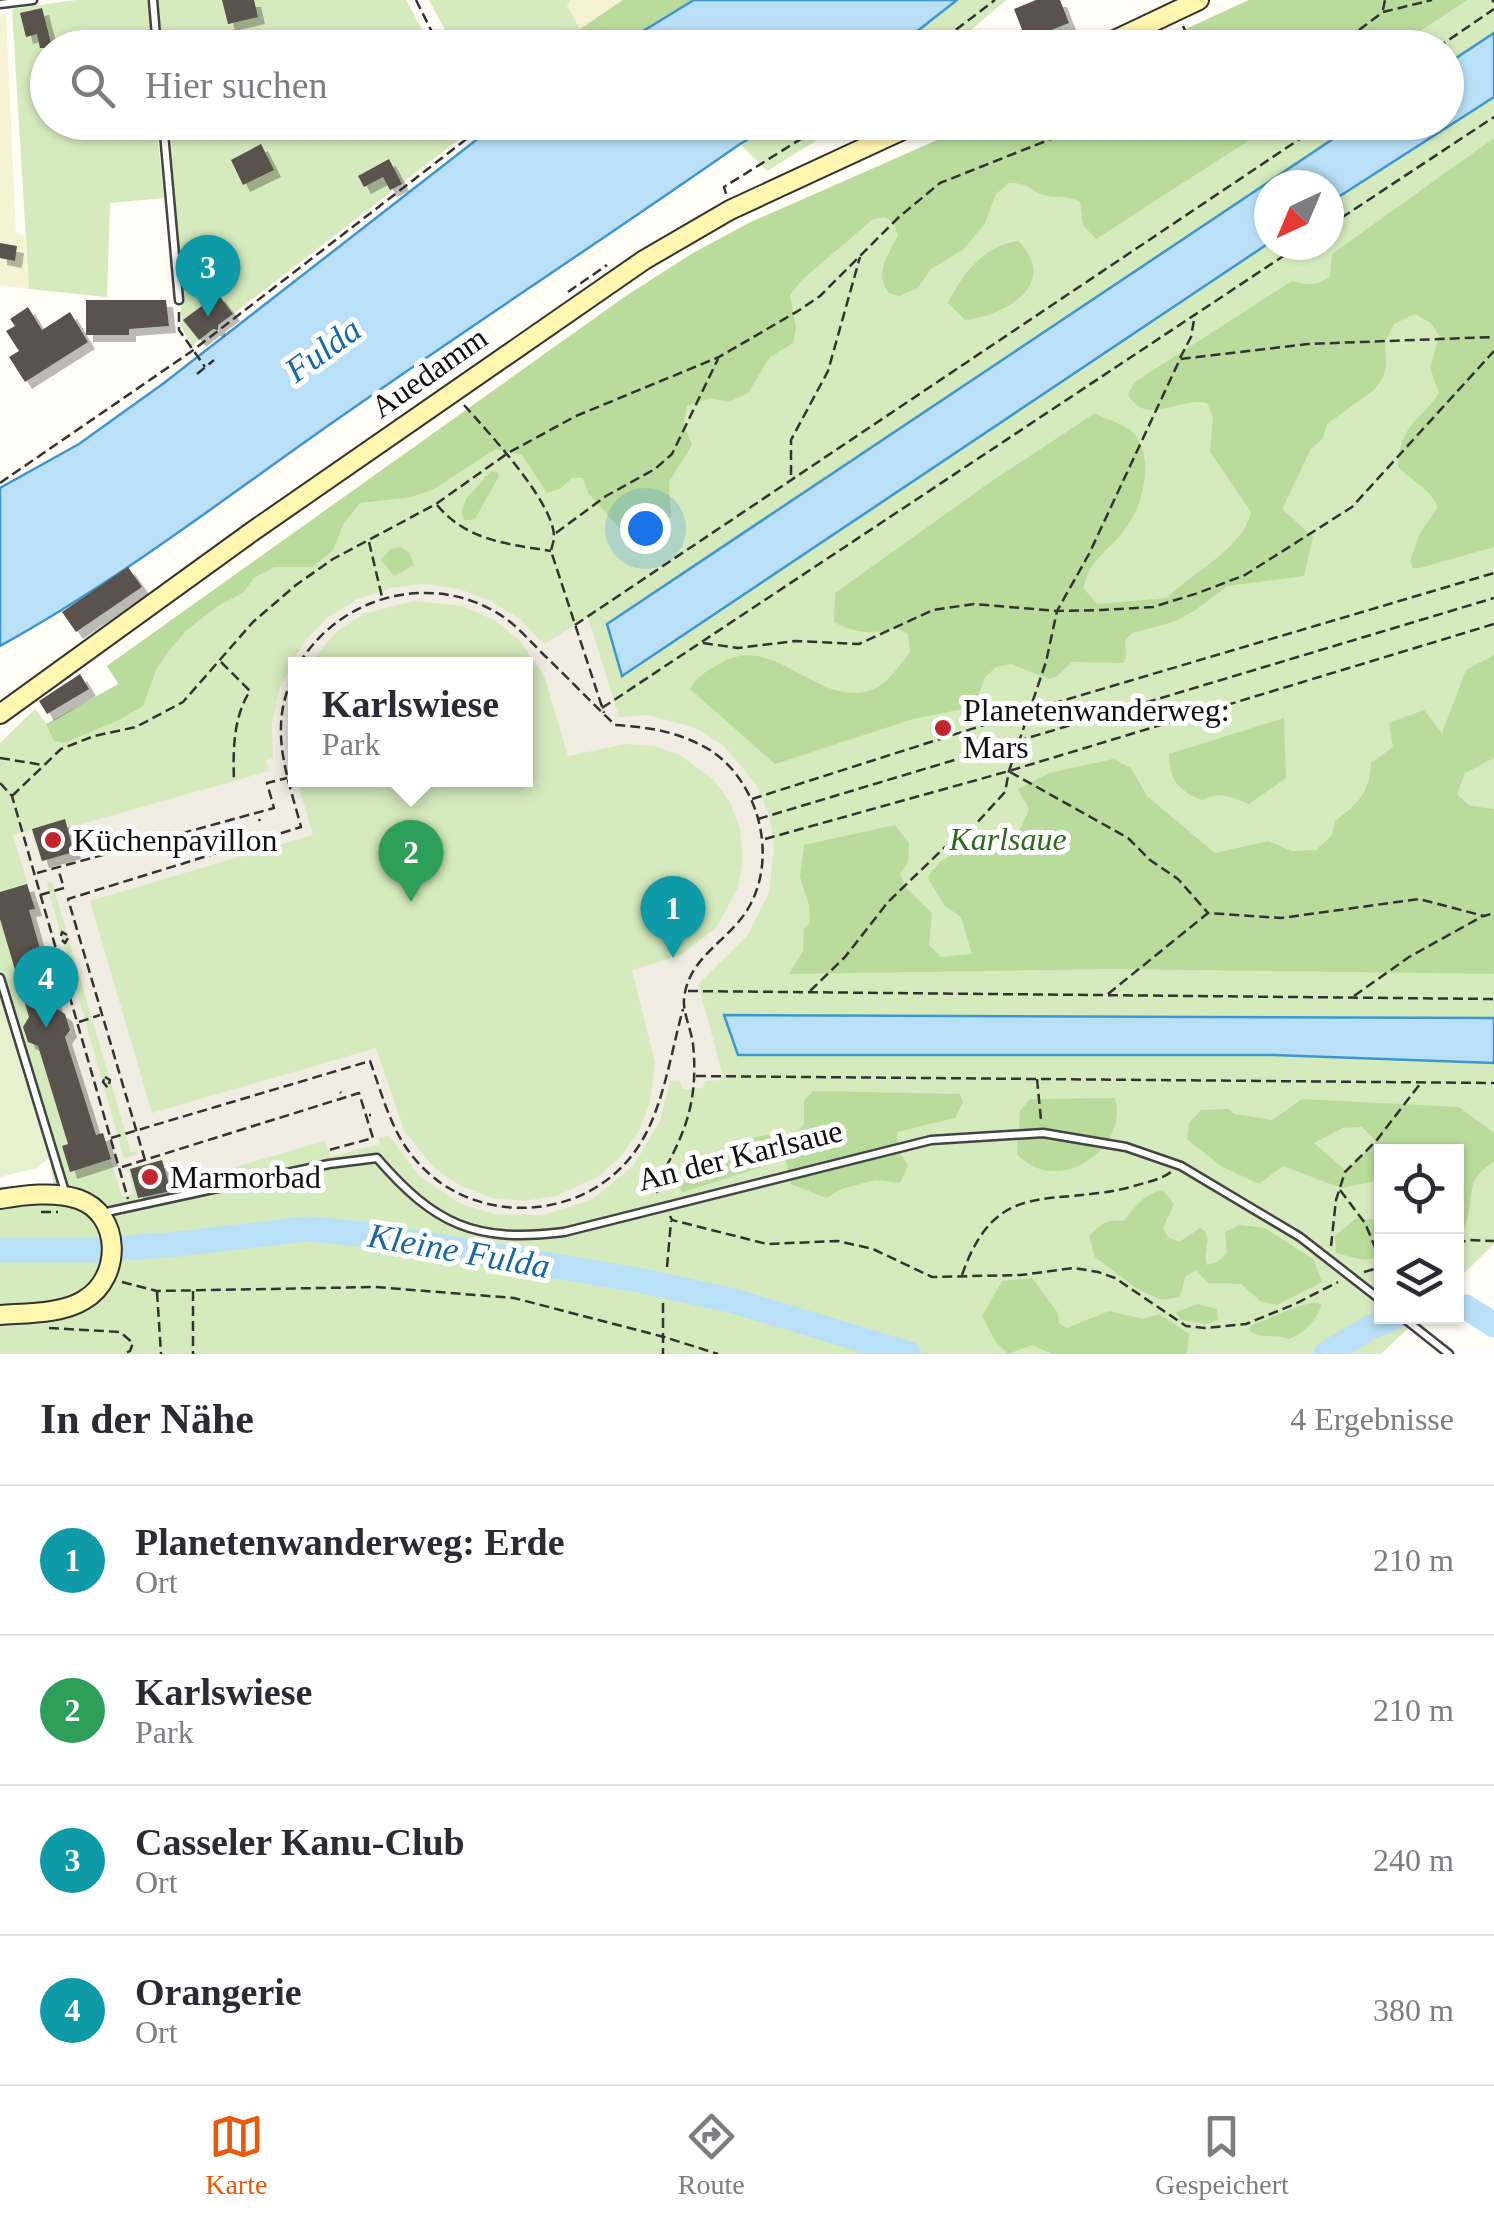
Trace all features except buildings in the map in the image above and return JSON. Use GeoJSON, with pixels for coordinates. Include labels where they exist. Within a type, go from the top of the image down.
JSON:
{"type":"FeatureCollection","features":[{"type":"Feature","properties":{"kind":"street"},"geometry":{"type":"LineString","coordinates":[[1136,30],[1200,0]]}},
{"type":"Feature","properties":{"kind":"street","name":"Auedamm"},"geometry":{"type":"LineString","coordinates":[[0,714],[644,260],[730,210],[881,140]]}},
{"type":"Feature","properties":{"kind":"street"},"geometry":{"type":"LineString","coordinates":[[0,1199],[29,1195],[64,1204],[85,1202],[104,1221],[112,1248],[108,1273],[92,1294],[75,1304],[0,1315]]}},
{"type":"Feature","properties":{"kind":"lane"},"geometry":{"type":"LineString","coordinates":[[0,4],[32,0]]}},
{"type":"Feature","properties":{"kind":"lane"},"geometry":{"type":"LineString","coordinates":[[153,0],[156,30]]}},
{"type":"Feature","properties":{"kind":"lane"},"geometry":{"type":"LineString","coordinates":[[165,140],[178,300]]}},
{"type":"Feature","properties":{"kind":"lane"},"geometry":{"type":"LineString","coordinates":[[0,978],[64,1204]]}},
{"type":"Feature","properties":{"kind":"lane","name":"An der Karlsaue"},"geometry":{"type":"LineString","coordinates":[[104,1221],[128,1208],[330,1164],[377,1158],[430,1210],[486,1234],[564,1232],[931,1140],[1043,1134],[1126,1147],[1180,1166],[1247,1204],[1329,1258],[1374,1294]]}},
{"type":"Feature","properties":{"kind":"lane"},"geometry":{"type":"LineString","coordinates":[[1410,1324],[1449,1354]]}},
{"type":"Feature","properties":{"kind":"path"},"geometry":{"type":"LineString","coordinates":[[416,0],[431,30]]}},
{"type":"Feature","properties":{"kind":"path"},"geometry":{"type":"LineString","coordinates":[[956,30],[995,0]]}},
{"type":"Feature","properties":{"kind":"path"},"geometry":{"type":"LineString","coordinates":[[1383,12],[1386,0]]}},
{"type":"Feature","properties":{"kind":"path"},"geometry":{"type":"LineString","coordinates":[[1358,30],[1383,12],[1432,0]]}},
{"type":"Feature","properties":{"kind":"path"},"geometry":{"type":"LineString","coordinates":[[1463,30],[1494,9]]}},
{"type":"Feature","properties":{"kind":"path"},"geometry":{"type":"LineString","coordinates":[[1464,137],[1494,117]]}},
{"type":"Feature","properties":{"kind":"path"},"geometry":{"type":"LineString","coordinates":[[0,483],[192,352],[465,140]]}},
{"type":"Feature","properties":{"kind":"path"},"geometry":{"type":"LineString","coordinates":[[727,197],[724,187],[799,140]]}},
{"type":"Feature","properties":{"kind":"path"},"geometry":{"type":"LineString","coordinates":[[12,796],[61,749],[136,726],[183,702],[253,622],[296,585],[436,504],[508,453],[576,416],[719,357],[820,296],[940,183],[1049,140]]}},
{"type":"Feature","properties":{"kind":"path"},"geometry":{"type":"LineString","coordinates":[[576,625],[1299,140]]}},
{"type":"Feature","properties":{"kind":"path"},"geometry":{"type":"LineString","coordinates":[[1344,216],[1459,140]]}},
{"type":"Feature","properties":{"kind":"path"},"geometry":{"type":"LineString","coordinates":[[791,479],[791,440],[828,371],[860,256]]}},
{"type":"Feature","properties":{"kind":"path"},"geometry":{"type":"LineString","coordinates":[[602,708],[1277,260]]}},
{"type":"Feature","properties":{"kind":"path"},"geometry":{"type":"LineString","coordinates":[[178,300],[179,330],[205,368]]}},
{"type":"Feature","properties":{"kind":"path"},"geometry":{"type":"LineString","coordinates":[[810,991],[846,957],[888,902],[945,847],[965,836],[1005,792],[1008,772],[1046,662],[1057,611],[1089,554],[1191,337],[1195,314]]}},
{"type":"Feature","properties":{"kind":"path"},"geometry":{"type":"LineString","coordinates":[[1180,359],[1308,344],[1494,337]]}},
{"type":"Feature","properties":{"kind":"path"},"geometry":{"type":"LineString","coordinates":[[703,644],[738,648],[795,642],[859,644],[933,610],[974,604],[1057,611],[1152,607],[1245,574],[1352,507],[1494,352]]}},
{"type":"Feature","properties":{"kind":"path"},"geometry":{"type":"LineString","coordinates":[[554,534],[672,454],[719,357]]}},
{"type":"Feature","properties":{"kind":"path"},"geometry":{"type":"LineString","coordinates":[[197,374],[214,360]]}},
{"type":"Feature","properties":{"kind":"path"},"geometry":{"type":"LineString","coordinates":[[452,392],[508,453],[545,511],[554,534],[551,552],[605,715]]}},
{"type":"Feature","properties":{"kind":"path"},"geometry":{"type":"LineString","coordinates":[[436,504],[466,530],[487,540],[551,552]]}},
{"type":"Feature","properties":{"kind":"path"},"geometry":{"type":"LineString","coordinates":[[368,540],[382,598]]}},
{"type":"Feature","properties":{"kind":"path"},"geometry":{"type":"LineString","coordinates":[[750,800],[1032,710],[1494,573]]}},
{"type":"Feature","properties":{"kind":"path"},"geometry":{"type":"LineString","coordinates":[[112,1138],[370,1061],[396,1132],[416,1161],[442,1184],[473,1200],[506,1208],[558,1204],[603,1183],[637,1148],[653,1119],[699,958],[728,934],[749,908],[760,879],[763,840],[758,818],[735,774],[713,752],[687,738],[656,728],[615,725],[515,626],[488,608],[442,594],[410,593],[382,598],[334,623],[304,657]]}},
{"type":"Feature","properties":{"kind":"path"},"geometry":{"type":"LineString","coordinates":[[758,818],[1494,598]]}},
{"type":"Feature","properties":{"kind":"path"},"geometry":{"type":"LineString","coordinates":[[763,840],[1008,772],[1494,624]]}},
{"type":"Feature","properties":{"kind":"path"},"geometry":{"type":"LineString","coordinates":[[220,660],[250,691],[236,730],[234,782]]}},
{"type":"Feature","properties":{"kind":"path"},"geometry":{"type":"LineString","coordinates":[[34,874],[274,808],[266,784],[288,777],[281,756],[280,723],[288,688]]}},
{"type":"Feature","properties":{"kind":"path"},"geometry":{"type":"LineString","coordinates":[[0,758],[43,765]]}},
{"type":"Feature","properties":{"kind":"path"},"geometry":{"type":"LineString","coordinates":[[1008,772],[1128,838],[1150,860],[1178,879],[1208,913]]}},
{"type":"Feature","properties":{"kind":"path"},"geometry":{"type":"LineString","coordinates":[[0,783],[12,796],[112,1138],[128,1208]]}},
{"type":"Feature","properties":{"kind":"path"},"geometry":{"type":"LineString","coordinates":[[145,1160],[68,899],[300,827],[290,787]]}},
{"type":"Feature","properties":{"kind":"path"},"geometry":{"type":"LineString","coordinates":[[40,895],[64,888],[57,868]]}},
{"type":"Feature","properties":{"kind":"path"},"geometry":{"type":"LineString","coordinates":[[1107,995],[1208,913],[1281,918],[1419,899],[1484,916]]}},
{"type":"Feature","properties":{"kind":"path"},"geometry":{"type":"LineString","coordinates":[[1352,997],[1408,957],[1494,914]]}},
{"type":"Feature","properties":{"kind":"path"},"geometry":{"type":"LineString","coordinates":[[687,991],[1494,1000]]}},
{"type":"Feature","properties":{"kind":"path"},"geometry":{"type":"LineString","coordinates":[[667,1266],[672,1220],[654,1188],[679,1145],[696,1088],[685,1004]]}},
{"type":"Feature","properties":{"kind":"path"},"geometry":{"type":"LineString","coordinates":[[77,1022],[101,1014]]}},
{"type":"Feature","properties":{"kind":"path"},"geometry":{"type":"LineString","coordinates":[[695,1076],[1494,1083]]}},
{"type":"Feature","properties":{"kind":"path"},"geometry":{"type":"LineString","coordinates":[[1037,1077],[1043,1134]]}},
{"type":"Feature","properties":{"kind":"path"},"geometry":{"type":"LineString","coordinates":[[96,1086],[103,1084],[108,1088],[110,1082],[120,1079]]}},
{"type":"Feature","properties":{"kind":"path"},"geometry":{"type":"LineString","coordinates":[[1329,1258],[1345,1172],[1376,1141],[1420,1084]]}},
{"type":"Feature","properties":{"kind":"path"},"geometry":{"type":"LineString","coordinates":[[120,1167],[359,1093],[372,1138],[329,1150]]}},
{"type":"Feature","properties":{"kind":"path"},"geometry":{"type":"LineString","coordinates":[[962,1276],[973,1245],[994,1218],[1023,1200],[1105,1194],[1164,1177],[1180,1166]]}},
{"type":"Feature","properties":{"kind":"path"},"geometry":{"type":"LineString","coordinates":[[1339,1189],[1365,1223],[1374,1245]]}},
{"type":"Feature","properties":{"kind":"path"},"geometry":{"type":"LineString","coordinates":[[42,1212],[64,1204]]}},
{"type":"Feature","properties":{"kind":"path"},"geometry":{"type":"LineString","coordinates":[[672,1220],[766,1244],[838,1242],[874,1250],[932,1278],[1021,1275],[1074,1268],[1098,1272],[1115,1278],[1186,1326],[1218,1328],[1246,1324],[1374,1268]]}},
{"type":"Feature","properties":{"kind":"path"},"geometry":{"type":"LineString","coordinates":[[1464,1241],[1494,1241]]}},
{"type":"Feature","properties":{"kind":"path"},"geometry":{"type":"LineString","coordinates":[[108,1273],[157,1290],[375,1287],[514,1298],[664,1336],[718,1354]]}},
{"type":"Feature","properties":{"kind":"path"},"geometry":{"type":"LineString","coordinates":[[157,1290],[161,1354]]}},
{"type":"Feature","properties":{"kind":"path"},"geometry":{"type":"LineString","coordinates":[[193,1290],[193,1354]]}},
{"type":"Feature","properties":{"kind":"path"},"geometry":{"type":"LineString","coordinates":[[663,1303],[663,1354]]}},
{"type":"Feature","properties":{"kind":"path"},"geometry":{"type":"LineString","coordinates":[[31,1313],[37,1324],[48,1328],[120,1332],[132,1343],[130,1351],[124,1354]]}},
{"type":"Feature","properties":{"kind":"shaded area"},"geometry":{"type":"Polygon","coordinates":[[[570,0],[623,0],[580,29],[566,6],[570,0]]]}},
{"type":"Feature","properties":{"kind":"shaded area"},"geometry":{"type":"Polygon","coordinates":[[[6,13],[16,233],[25,235],[29,289],[0,285],[0,15],[6,13]]]}},
{"type":"Feature","properties":{"kind":"shaded area"},"geometry":{"type":"Polygon","coordinates":[[[425,584],[459,589],[491,601],[520,619],[544,644],[588,617],[619,717],[648,715],[696,728],[724,746],[756,784],[769,815],[774,846],[769,893],[748,935],[698,984],[723,1076],[720,1080],[705,1081],[703,1088],[683,1089],[679,1080],[670,1081],[660,1121],[633,1166],[593,1199],[544,1215],[494,1214],[461,1204],[419,1176],[389,1135],[379,1138],[380,1144],[331,1157],[325,1141],[170,1186],[162,1160],[128,1169],[134,1194],[122,1197],[103,1134],[96,1135],[65,1037],[69,1030],[65,1014],[57,1009],[29,910],[35,908],[13,835],[31,830],[41,862],[74,852],[68,829],[71,827],[269,771],[266,761],[273,758],[272,724],[279,689],[288,672],[288,787],[299,787],[313,835],[90,901],[152,1113],[376,1048],[404,1130],[434,1168],[461,1186],[492,1198],[524,1201],[556,1196],[598,1177],[621,1156],[639,1131],[650,1102],[655,1063],[632,970],[681,955],[716,928],[738,888],[743,859],[740,829],[730,802],[714,780],[680,755],[654,746],[626,744],[568,756],[544,675],[533,657],[494,620],[463,606],[413,601],[364,614],[336,632],[315,657],[296,657],[304,642],[328,617],[358,599],[391,588],[425,584]],[[52,882],[47,883],[124,1158],[138,1154],[131,1152],[52,882]]]}},
{"type":"Feature","properties":{"kind":"green space"},"geometry":{"type":"Polygon","coordinates":[[[76,0],[406,0],[423,30],[30,30],[30,140],[158,140],[164,198],[110,203],[107,297],[29,289],[12,9],[76,0]]]}},
{"type":"Feature","properties":{"kind":"green space"},"geometry":{"type":"Polygon","coordinates":[[[429,0],[570,0],[567,6],[580,29],[578,30],[445,30],[429,0]]]}},
{"type":"Feature","properties":{"kind":"green space"},"geometry":{"type":"Polygon","coordinates":[[[623,0],[694,0],[645,30],[580,29],[623,0]]]}},
{"type":"Feature","properties":{"kind":"green space"},"geometry":{"type":"Polygon","coordinates":[[[957,0],[1006,0],[971,30],[920,30],[957,0]]]}},
{"type":"Feature","properties":{"kind":"green space","name":"Karlsaue"},"geometry":{"type":"Polygon","coordinates":[[[1249,0],[1494,0],[1494,1244],[1464,1273],[1464,1144],[1374,1144],[1374,1324],[1413,1324],[1381,1354],[0,1354],[0,1209],[56,1204],[50,1157],[0,1001],[0,743],[35,709],[47,724],[118,684],[107,666],[626,296],[751,222],[939,140],[1464,140],[1464,30],[1184,30],[1249,0]]]}},
{"type":"Feature","properties":{"kind":"green space"},"geometry":{"type":"Polygon","coordinates":[[[1249,0],[1467,0],[1422,30],[1184,30],[1249,0]]]}},
{"type":"Feature","properties":{"kind":"green space"},"geometry":{"type":"Polygon","coordinates":[[[1494,138],[1494,547],[1420,568],[1413,568],[1410,561],[1420,533],[1438,507],[1426,490],[1398,467],[1402,441],[1439,393],[1430,368],[1439,336],[1431,323],[1415,314],[1394,324],[1385,342],[1383,378],[1374,390],[1327,424],[1323,438],[1311,449],[1282,509],[1313,537],[1304,576],[1228,586],[1173,622],[1132,633],[1125,640],[1123,663],[1072,662],[1049,679],[1011,664],[996,667],[985,677],[976,702],[968,708],[913,719],[775,764],[690,689],[699,677],[738,656],[774,661],[845,692],[864,692],[879,686],[910,652],[908,634],[897,628],[857,631],[834,622],[835,593],[1095,413],[1128,428],[1136,436],[1145,459],[1145,472],[1136,511],[1093,565],[1084,589],[1097,604],[1167,598],[1228,548],[1251,512],[1210,452],[1213,417],[1207,403],[1144,409],[1128,394],[1135,382],[1292,281],[1312,284],[1325,280],[1330,276],[1331,260],[1344,260],[1344,245],[1494,138]]]}},
{"type":"Feature","properties":{"kind":"green space"},"geometry":{"type":"Polygon","coordinates":[[[171,140],[458,140],[192,346],[182,328],[171,140]]]}},
{"type":"Feature","properties":{"kind":"green space"},"geometry":{"type":"Polygon","coordinates":[[[747,140],[817,140],[767,171],[740,144],[747,140]]]}},
{"type":"Feature","properties":{"kind":"green space"},"geometry":{"type":"Polygon","coordinates":[[[937,140],[1250,140],[1096,239],[1083,225],[1080,202],[1009,183],[996,194],[985,223],[964,249],[931,269],[918,288],[899,296],[889,293],[882,271],[898,236],[894,223],[885,217],[873,219],[803,279],[790,295],[796,328],[793,343],[770,357],[748,393],[729,402],[710,398],[687,406],[684,424],[692,445],[669,482],[671,517],[656,529],[626,535],[588,493],[583,478],[572,478],[547,493],[522,455],[496,449],[432,490],[412,497],[360,503],[344,523],[333,550],[313,567],[274,567],[186,631],[156,670],[143,706],[64,743],[54,741],[46,724],[119,684],[107,666],[626,296],[751,222],[937,140]]]}},
{"type":"Feature","properties":{"kind":"green space"},"geometry":{"type":"Polygon","coordinates":[[[1018,241],[1030,256],[1033,271],[1023,295],[996,312],[965,320],[948,303],[960,281],[984,255],[1018,241]]]}},
{"type":"Feature","properties":{"kind":"green space"},"geometry":{"type":"Polygon","coordinates":[[[491,471],[499,476],[475,519],[465,521],[461,512],[466,499],[491,471]]]}},
{"type":"Feature","properties":{"kind":"green space"},"geometry":{"type":"Polygon","coordinates":[[[401,547],[414,565],[394,576],[381,560],[390,549],[401,547]]]}},
{"type":"Feature","properties":{"kind":"green space"},"geometry":{"type":"Polygon","coordinates":[[[1494,655],[1494,758],[1465,773],[1457,794],[1470,806],[1494,809],[1494,974],[1110,969],[789,974],[803,951],[804,928],[810,923],[800,877],[804,845],[895,825],[909,843],[908,862],[900,874],[906,888],[932,913],[929,945],[941,957],[972,954],[961,917],[944,905],[928,878],[935,867],[955,853],[1017,837],[1029,809],[1018,789],[1049,773],[1113,759],[1131,768],[1147,796],[1215,853],[1268,841],[1292,851],[1316,850],[1332,835],[1335,821],[1361,796],[1371,763],[1393,747],[1389,723],[1424,710],[1442,733],[1466,670],[1494,655]]]}},
{"type":"Feature","properties":{"kind":"green space"},"geometry":{"type":"Polygon","coordinates":[[[1284,718],[1286,778],[1249,804],[1220,795],[1202,800],[1187,793],[1173,777],[1169,754],[1284,718]]]}},
{"type":"Feature","properties":{"kind":"green space"},"geometry":{"type":"Polygon","coordinates":[[[0,1001],[50,1157],[37,1168],[0,1177],[0,1001]]]}},
{"type":"Feature","properties":{"kind":"green space"},"geometry":{"type":"Polygon","coordinates":[[[813,1091],[960,1094],[963,1102],[955,1118],[897,1132],[898,1150],[908,1166],[900,1183],[876,1180],[844,1188],[826,1198],[791,1184],[782,1144],[787,1134],[796,1134],[804,1124],[804,1101],[813,1091]]]}},
{"type":"Feature","properties":{"kind":"green space"},"geometry":{"type":"Polygon","coordinates":[[[1115,1098],[1117,1117],[1112,1134],[1086,1162],[1051,1171],[1033,1166],[1017,1154],[1020,1111],[1030,1099],[1115,1098]]]}},
{"type":"Feature","properties":{"kind":"green space"},"geometry":{"type":"Polygon","coordinates":[[[1302,1099],[1459,1107],[1494,1133],[1494,1162],[1483,1170],[1473,1186],[1464,1226],[1464,1144],[1374,1144],[1374,1181],[1341,1188],[1283,1166],[1259,1184],[1221,1166],[1187,1139],[1189,1123],[1201,1110],[1229,1109],[1234,1114],[1272,1120],[1302,1099]],[[1362,1127],[1343,1128],[1314,1143],[1346,1171],[1376,1141],[1362,1127]]]}},
{"type":"Feature","properties":{"kind":"green space"},"geometry":{"type":"Polygon","coordinates":[[[768,1135],[772,1138],[772,1155],[765,1166],[683,1192],[677,1185],[686,1173],[727,1161],[747,1142],[768,1135]]]}},
{"type":"Feature","properties":{"kind":"green space"},"geometry":{"type":"Polygon","coordinates":[[[1163,1190],[1174,1204],[1163,1228],[1168,1237],[1179,1242],[1200,1228],[1207,1235],[1207,1265],[1227,1253],[1225,1232],[1240,1225],[1265,1228],[1314,1260],[1322,1282],[1277,1305],[1260,1301],[1241,1284],[1208,1283],[1196,1270],[1185,1277],[1180,1297],[1162,1300],[1139,1290],[1095,1257],[1089,1236],[1105,1223],[1124,1221],[1145,1198],[1163,1190]]]}},
{"type":"Feature","properties":{"kind":"green space"},"geometry":{"type":"Polygon","coordinates":[[[1356,1218],[1374,1219],[1374,1258],[1363,1260],[1336,1253],[1335,1236],[1356,1218]]]}},
{"type":"Feature","properties":{"kind":"green space"},"geometry":{"type":"Polygon","coordinates":[[[1032,1278],[1058,1313],[1059,1323],[1067,1328],[1109,1311],[1143,1319],[1159,1314],[1189,1334],[1187,1354],[1052,1354],[1032,1345],[1008,1354],[995,1341],[982,1316],[1002,1281],[1032,1278]]]}},
{"type":"Feature","properties":{"kind":"green space"},"geometry":{"type":"Polygon","coordinates":[[[1315,1302],[1322,1305],[1316,1316],[1305,1330],[1289,1339],[1251,1332],[1250,1326],[1315,1302]]]}},
{"type":"Feature","properties":{"kind":"green space"},"geometry":{"type":"Polygon","coordinates":[[[1198,1304],[1217,1309],[1218,1320],[1207,1324],[1181,1320],[1176,1312],[1198,1304]]]}},
{"type":"Feature","properties":{"kind":"water"},"geometry":{"type":"Polygon","coordinates":[[[694,0],[957,0],[919,30],[645,30],[694,0]]]}},
{"type":"Feature","properties":{"kind":"water"},"geometry":{"type":"Polygon","coordinates":[[[1494,33],[1494,97],[1464,116],[1464,53],[1494,33]]]}},
{"type":"Feature","properties":{"kind":"water","name":"Fulda"},"geometry":{"type":"Polygon","coordinates":[[[476,140],[747,140],[130,565],[0,646],[0,488],[79,444],[164,383],[476,140]]]}},
{"type":"Feature","properties":{"kind":"water"},"geometry":{"type":"Polygon","coordinates":[[[1332,140],[1427,140],[1344,193],[1344,170],[1287,170],[1332,140]]]}},
{"type":"Feature","properties":{"kind":"water"},"geometry":{"type":"Polygon","coordinates":[[[1254,192],[1254,253],[622,676],[607,624],[1254,192]]]}},
{"type":"Feature","properties":{"kind":"water"},"geometry":{"type":"Polygon","coordinates":[[[724,1015],[1494,1018],[1494,1063],[1273,1055],[738,1055],[724,1015]]]}},
{"type":"Feature","properties":{"kind":"waterway","name":"Kleine Fulda"},"geometry":{"type":"LineString","coordinates":[[0,1250],[170,1245],[307,1229],[373,1235],[643,1281],[734,1301],[909,1354]]}},
{"type":"Feature","properties":{"kind":"waterway","name":"Kleine Fulda"},"geometry":{"type":"LineString","coordinates":[[1464,1307],[1494,1325]]}},
{"type":"Feature","properties":{"kind":"waterway","name":"Kleine Fulda"},"geometry":{"type":"LineString","coordinates":[[1326,1354],[1379,1324]]}},
{"type":"Feature","properties":{"kind":"place","name":"Casseler Kanu-Club"},"geometry":{"type":"Point","coordinates":[208,317]}},
{"type":"Feature","properties":{"kind":"place","name":"Planetenwanderweg: Mars"},"geometry":{"type":"Point","coordinates":[943,728]}},
{"type":"Feature","properties":{"kind":"place","name":"Küchenpavillon"},"geometry":{"type":"Point","coordinates":[53,840]}},
{"type":"Feature","properties":{"kind":"place","name":"Karlswiese"},"geometry":{"type":"Point","coordinates":[411,902]}},
{"type":"Feature","properties":{"kind":"place","name":"Planetenwanderweg: Erde"},"geometry":{"type":"Point","coordinates":[673,958]}},
{"type":"Feature","properties":{"kind":"place","name":"Orangerie"},"geometry":{"type":"Point","coordinates":[46,1028]}},
{"type":"Feature","properties":{"kind":"place","name":"Marmorbad"},"geometry":{"type":"Point","coordinates":[150,1177]}}]}
